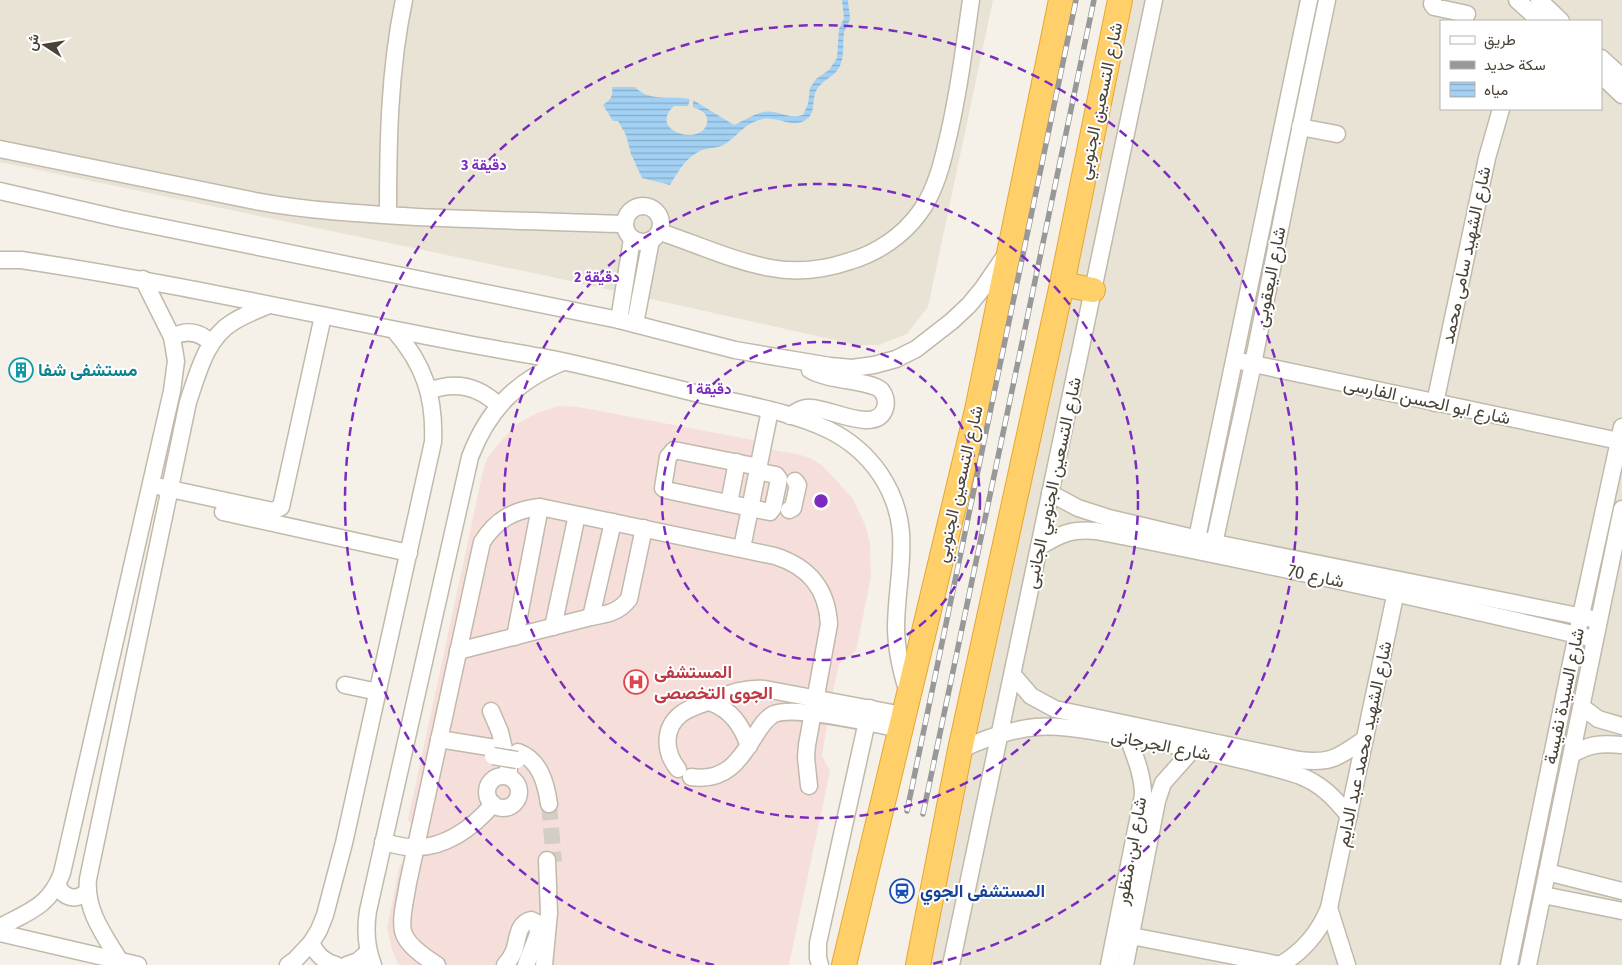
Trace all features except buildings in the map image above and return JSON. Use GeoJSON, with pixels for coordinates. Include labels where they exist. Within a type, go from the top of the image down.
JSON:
{"type":"FeatureCollection","features":[{"type":"Feature","properties":{"kind":"highway","name":"شارع التسعين الجنوبي"},"geometry":{"type":"LineString","coordinates":[[844,965],[977,410],[1061,0]]}},
{"type":"Feature","properties":{"kind":"highway","name":"شارع التسعين الجنوبي"},"geometry":{"type":"LineString","coordinates":[[918,965],[960,750],[1062,284],[1120,0]]}},
{"type":"Feature","properties":{"kind":"highway"},"geometry":{"type":"LineString","coordinates":[[1062,284],[1093,290]]}},
{"type":"Feature","properties":{"kind":"street"},"geometry":{"type":"LineString","coordinates":[[388,215],[389,110],[393,64],[404,0]]}},
{"type":"Feature","properties":{"kind":"street"},"geometry":{"type":"LineString","coordinates":[[0,149],[277,205],[629,232],[645,242],[656,236],[738,261],[772,269],[804,271],[831,268],[866,256],[897,237],[920,213],[930,195],[941,169],[952,126],[971,0]]}},
{"type":"Feature","properties":{"kind":"street","name":"شارع التسعين الجنوبي الجانبى"},"geometry":{"type":"LineString","coordinates":[[951,965],[1154,0]]}},
{"type":"Feature","properties":{"kind":"street","name":"شارع اليعقوبى"},"geometry":{"type":"LineString","coordinates":[[1196,544],[1309,0]]}},
{"type":"Feature","properties":{"kind":"street","name":"شارع اليعقوبى"},"geometry":{"type":"LineString","coordinates":[[1214,548],[1327,0]]}},
{"type":"Feature","properties":{"kind":"street"},"geometry":{"type":"LineString","coordinates":[[1433,0],[1434,7],[1467,14]]}},
{"type":"Feature","properties":{"kind":"street"},"geometry":{"type":"LineString","coordinates":[[1516,0],[1537,12],[1558,20]]}},
{"type":"Feature","properties":{"kind":"street"},"geometry":{"type":"LineString","coordinates":[[1602,59],[1622,77]]}},
{"type":"Feature","properties":{"kind":"street"},"geometry":{"type":"LineString","coordinates":[[1602,77],[1622,95]]}},
{"type":"Feature","properties":{"kind":"street","name":"شارع الشهيد سامى محمد"},"geometry":{"type":"LineString","coordinates":[[1435,403],[1487,158],[1501,110]]}},
{"type":"Feature","properties":{"kind":"street"},"geometry":{"type":"LineString","coordinates":[[1300,128],[1337,134]]}},
{"type":"Feature","properties":{"kind":"street"},"geometry":{"type":"LineString","coordinates":[[0,191],[121,219],[619,320],[735,350],[799,362],[852,368],[896,359],[916,349],[969,305],[1009,250]]}},
{"type":"Feature","properties":{"kind":"street"},"geometry":{"type":"LineString","coordinates":[[619,320],[629,232],[626,216],[631,210],[639,206],[647,206],[655,209],[660,216],[662,224],[656,236],[635,324]]}},
{"type":"Feature","properties":{"kind":"street"},"geometry":{"type":"LineString","coordinates":[[0,260],[30,261],[143,279],[563,362],[780,413],[829,430],[856,448],[878,472],[894,501],[900,520],[903,540],[896,626],[904,713],[868,716],[814,705],[756,688],[742,690],[687,710],[671,726],[668,733],[667,749],[673,763],[684,773],[709,778],[725,772],[738,760],[763,723],[772,715],[814,705]]}},
{"type":"Feature","properties":{"kind":"street"},"geometry":{"type":"LineString","coordinates":[[0,927],[43,903],[58,885],[62,874],[172,390],[176,360],[172,337],[143,279]]}},
{"type":"Feature","properties":{"kind":"street"},"geometry":{"type":"LineString","coordinates":[[120,961],[97,924],[87,891],[88,879],[188,402],[211,343],[218,334],[233,322],[269,305]]}},
{"type":"Feature","properties":{"kind":"street"},"geometry":{"type":"LineString","coordinates":[[170,486],[274,511],[281,507],[323,316]]}},
{"type":"Feature","properties":{"kind":"street"},"geometry":{"type":"LineString","coordinates":[[288,965],[311,944],[325,915],[344,843],[433,442],[433,416],[429,391],[416,358],[394,330]]}},
{"type":"Feature","properties":{"kind":"street"},"geometry":{"type":"LineString","coordinates":[[172,337],[193,332],[200,334],[211,343]]}},
{"type":"Feature","properties":{"kind":"street","name":"شارع ابو الحسن الفارسى"},"geometry":{"type":"LineString","coordinates":[[1235,360],[1435,403],[1620,434]]}},
{"type":"Feature","properties":{"kind":"street"},"geometry":{"type":"LineString","coordinates":[[347,965],[371,959],[366,924],[470,457],[485,424],[498,405],[533,376],[563,362]]}},
{"type":"Feature","properties":{"kind":"street"},"geometry":{"type":"LineString","coordinates":[[780,413],[810,408],[868,421],[878,418],[885,410],[884,394],[876,387],[821,375],[799,362]]}},
{"type":"Feature","properties":{"kind":"street"},"geometry":{"type":"LineString","coordinates":[[429,391],[448,386],[467,387],[484,394],[498,405]]}},
{"type":"Feature","properties":{"kind":"street"},"geometry":{"type":"LineString","coordinates":[[746,549],[770,508],[776,476],[780,413]]}},
{"type":"Feature","properties":{"kind":"street","name":"شارع السيدة نفيسة"},"geometry":{"type":"LineString","coordinates":[[1509,965],[1620,434]]}},
{"type":"Feature","properties":{"kind":"street"},"geometry":{"type":"LineString","coordinates":[[770,508],[729,503],[666,490],[662,486],[668,457],[674,450],[737,462],[776,476]]}},
{"type":"Feature","properties":{"kind":"street"},"geometry":{"type":"LineString","coordinates":[[729,503],[737,462]]}},
{"type":"Feature","properties":{"kind":"street"},"geometry":{"type":"LineString","coordinates":[[770,508],[776,476]]}},
{"type":"Feature","properties":{"kind":"street"},"geometry":{"type":"LineString","coordinates":[[151,485],[170,486],[244,498]]}},
{"type":"Feature","properties":{"kind":"street","name":"شارع 70"},"geometry":{"type":"LineString","coordinates":[[1050,493],[1078,508],[1196,544],[1397,586],[1598,620]]}},
{"type":"Feature","properties":{"kind":"street"},"geometry":{"type":"LineString","coordinates":[[515,637],[540,507]]}},
{"type":"Feature","properties":{"kind":"street"},"geometry":{"type":"LineString","coordinates":[[437,965],[412,944],[404,932],[403,918],[414,853],[482,542],[493,527],[507,516],[519,511],[540,507],[775,556],[794,564],[810,576],[823,594],[829,624],[806,757],[809,786]]}},
{"type":"Feature","properties":{"kind":"street","name":"شارع السيدة نفيسة"},"geometry":{"type":"LineString","coordinates":[[1528,965],[1622,509]]}},
{"type":"Feature","properties":{"kind":"street"},"geometry":{"type":"LineString","coordinates":[[219,511],[409,553]]}},
{"type":"Feature","properties":{"kind":"street"},"geometry":{"type":"LineString","coordinates":[[553,627],[577,515]]}},
{"type":"Feature","properties":{"kind":"street"},"geometry":{"type":"LineString","coordinates":[[591,617],[613,522]]}},
{"type":"Feature","properties":{"kind":"street"},"geometry":{"type":"LineString","coordinates":[[458,651],[613,613],[623,607],[629,599],[644,528]]}},
{"type":"Feature","properties":{"kind":"street","name":"شارع 70"},"geometry":{"type":"LineString","coordinates":[[1039,547],[1066,532],[1081,530],[1196,544]]}},
{"type":"Feature","properties":{"kind":"street","name":"شارع 70"},"geometry":{"type":"LineString","coordinates":[[1397,586],[1594,639]]}},
{"type":"Feature","properties":{"kind":"street","name":"شارع الشهيد محمد عبد الدايم"},"geometry":{"type":"LineString","coordinates":[[1281,965],[1297,955],[1312,940],[1329,908],[1397,586]]}},
{"type":"Feature","properties":{"kind":"street","name":"شارع الجرجانى"},"geometry":{"type":"LineString","coordinates":[[1013,675],[1031,696],[1055,709],[1191,744],[1310,779],[1332,794],[1348,816]]}},
{"type":"Feature","properties":{"kind":"street"},"geometry":{"type":"LineString","coordinates":[[345,685],[378,692]]}},
{"type":"Feature","properties":{"kind":"street"},"geometry":{"type":"LineString","coordinates":[[710,702],[723,708],[735,718],[741,726],[749,746]]}},
{"type":"Feature","properties":{"kind":"street"},"geometry":{"type":"LineString","coordinates":[[1582,707],[1598,719],[1622,726]]}},
{"type":"Feature","properties":{"kind":"street"},"geometry":{"type":"LineString","coordinates":[[492,711],[505,747],[510,777],[518,785],[518,796],[516,801],[507,807],[501,808],[492,804],[487,792],[490,782],[500,776],[510,777]]}},
{"type":"Feature","properties":{"kind":"street"},"geometry":{"type":"LineString","coordinates":[[820,965],[818,942],[868,716]]}},
{"type":"Feature","properties":{"kind":"street","name":"شارع الجرجانى"},"geometry":{"type":"LineString","coordinates":[[960,750],[1000,733],[1029,728],[1057,727],[1318,762],[1335,759],[1365,739]]}},
{"type":"Feature","properties":{"kind":"street","name":"شارع ابن منظور"},"geometry":{"type":"LineString","coordinates":[[1125,965],[1124,934],[1143,783],[1128,738]]}},
{"type":"Feature","properties":{"kind":"street"},"geometry":{"type":"LineString","coordinates":[[438,742],[522,758],[543,776],[549,804]]}},
{"type":"Feature","properties":{"kind":"street"},"geometry":{"type":"LineString","coordinates":[[1572,754],[1592,745],[1602,743],[1622,745]]}},
{"type":"Feature","properties":{"kind":"street","name":"شارع ابن منظور"},"geometry":{"type":"LineString","coordinates":[[1109,965],[1124,934],[1163,783],[1182,761],[1191,744]]}},
{"type":"Feature","properties":{"kind":"street"},"geometry":{"type":"LineString","coordinates":[[382,848],[414,853],[460,834],[476,823],[492,804]]}},
{"type":"Feature","properties":{"kind":"street"},"geometry":{"type":"LineString","coordinates":[[544,965],[551,861],[556,899],[552,965]]}},
{"type":"Feature","properties":{"kind":"street"},"geometry":{"type":"LineString","coordinates":[[1547,872],[1622,891]]}},
{"type":"Feature","properties":{"kind":"street"},"geometry":{"type":"LineString","coordinates":[[58,885],[62,893],[70,897],[80,896],[87,891]]}},
{"type":"Feature","properties":{"kind":"street"},"geometry":{"type":"LineString","coordinates":[[1543,895],[1622,911]]}},
{"type":"Feature","properties":{"kind":"street","name":"شارع الشهيد محمد عبد الدايم"},"geometry":{"type":"LineString","coordinates":[[1329,908],[1347,965]]}},
{"type":"Feature","properties":{"kind":"street"},"geometry":{"type":"LineString","coordinates":[[0,933],[138,965]]}},
{"type":"Feature","properties":{"kind":"street"},"geometry":{"type":"LineString","coordinates":[[1124,934],[1281,965]]}},
{"type":"Feature","properties":{"kind":"street"},"geometry":{"type":"LineString","coordinates":[[311,944],[324,960],[336,965]]}},
{"type":"Feature","properties":{"kind":"shaded area"},"geometry":{"type":"Polygon","coordinates":[[[0,0],[993,0],[928,307],[907,334],[878,345],[857,345],[538,274],[0,162],[0,0]]]}},
{"type":"Feature","properties":{"kind":"shaded area"},"geometry":{"type":"Polygon","coordinates":[[[1117,0],[1622,0],[1622,965],[917,965],[1117,0]]]}},
{"type":"Feature","properties":{"kind":"shaded area","name":"المستشفى الجوى التخصصى"},"geometry":{"type":"Polygon","coordinates":[[[558,406],[579,407],[758,441],[757,447],[810,458],[823,466],[853,499],[866,527],[870,544],[871,577],[856,651],[839,664],[831,701],[822,756],[830,771],[789,965],[400,965],[392,950],[387,928],[400,864],[403,865],[411,824],[408,820],[483,471],[487,459],[517,424],[537,413],[558,406]]]}},
{"type":"Feature","properties":{"kind":"water"},"geometry":{"type":"Polygon","coordinates":[[[842,0],[848,0],[850,19],[844,33],[841,64],[835,73],[818,88],[811,115],[808,118],[799,123],[789,123],[773,119],[756,121],[722,146],[703,150],[690,157],[670,185],[642,178],[631,154],[626,135],[618,121],[613,121],[603,105],[611,98],[612,87],[635,87],[641,92],[654,97],[690,99],[688,106],[674,106],[667,115],[667,123],[671,129],[687,135],[696,134],[703,130],[707,123],[705,114],[693,107],[693,100],[734,125],[768,111],[792,116],[803,115],[808,104],[810,88],[816,79],[829,70],[837,58],[839,29],[844,18],[842,0]]]}},
{"type":"Feature","properties":{"kind":"tunnel"},"geometry":{"type":"LineString","coordinates":[[549,804],[554,862]]}},
{"type":"Feature","properties":{"kind":"railway"},"geometry":{"type":"LineString","coordinates":[[907,811],[1076,0]]}},
{"type":"Feature","properties":{"kind":"railway"},"geometry":{"type":"LineString","coordinates":[[923,814],[1094,0]]}},
{"type":"Feature","properties":{"kind":"place","name":"مستشفى شفا"},"geometry":{"type":"Point","coordinates":[21,370]}},
{"type":"Feature","properties":{"kind":"place","name":"المستشفى الجوى التخصصى"},"geometry":{"type":"Point","coordinates":[636,682]}},
{"type":"Feature","properties":{"kind":"place","name":"المستشفى الجوي"},"geometry":{"type":"Point","coordinates":[902,891]}}]}
